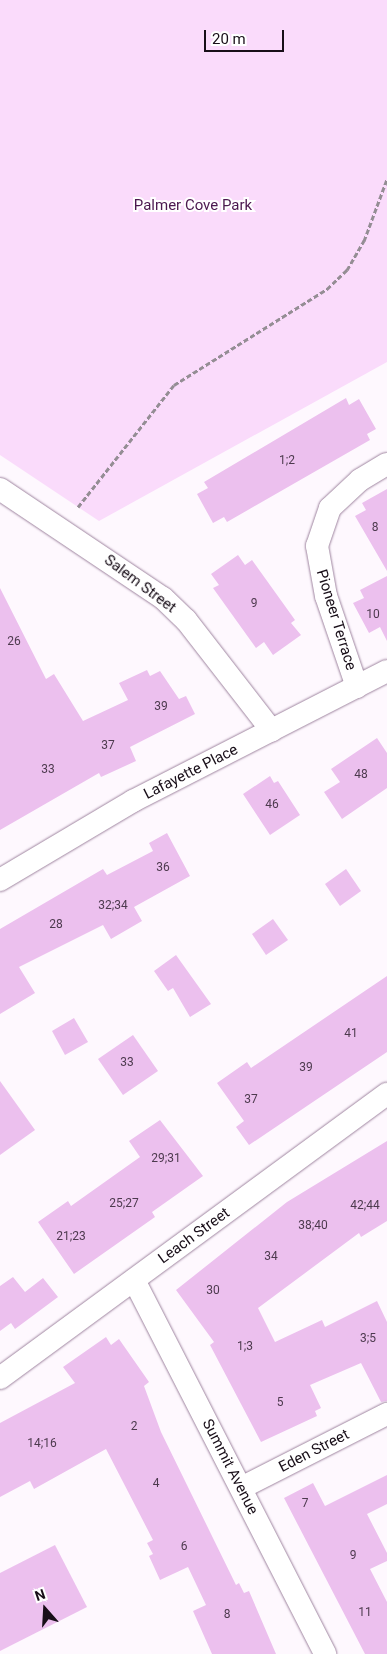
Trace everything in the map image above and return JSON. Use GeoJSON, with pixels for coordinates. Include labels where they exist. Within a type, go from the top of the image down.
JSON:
{"type":"FeatureCollection","features":[{"type":"Feature","properties":{"kind":"street","name":"Pioneer Terrace"},"geometry":{"type":"LineString","coordinates":[[357,687],[326,596],[317,546],[330,508],[360,480],[387,464]]}},
{"type":"Feature","properties":{"kind":"street","name":"Salem Street"},"geometry":{"type":"LineString","coordinates":[[0,489],[163,598],[186,620],[272,731]]}},
{"type":"Feature","properties":{"kind":"street","name":"Lafayette Place"},"geometry":{"type":"LineString","coordinates":[[0,880],[133,801],[387,671]]}},
{"type":"Feature","properties":{"kind":"street","name":"Leach Street"},"geometry":{"type":"LineString","coordinates":[[0,1378],[387,1094]]}},
{"type":"Feature","properties":{"kind":"street","name":"Summit Avenue"},"geometry":{"type":"LineString","coordinates":[[134,1280],[325,1654]]}},
{"type":"Feature","properties":{"kind":"street","name":"Eden Street"},"geometry":{"type":"LineString","coordinates":[[241,1488],[387,1414]]}},
{"type":"Feature","properties":{"kind":"path"},"geometry":{"type":"LineString","coordinates":[[78,507],[174,385],[327,289],[347,270],[364,241],[387,179]]}},
{"type":"Feature","properties":{"kind":"green space","name":"Palmer Cove Park"},"geometry":{"type":"Polygon","coordinates":[[[0,0],[387,0],[387,362],[99,521],[0,455],[0,0]]]}},
{"type":"Feature","properties":{"kind":"building"},"geometry":{"type":"Polygon","coordinates":[[[346,398],[349,405],[359,399],[376,429],[367,434],[370,440],[227,522],[224,517],[213,523],[197,494],[208,488],[204,482],[346,398]]]}},
{"type":"Feature","properties":{"kind":"building"},"geometry":{"type":"Polygon","coordinates":[[[387,489],[387,571],[355,516],[366,510],[362,503],[387,489]]]}},
{"type":"Feature","properties":{"kind":"building"},"geometry":{"type":"Polygon","coordinates":[[[238,555],[245,565],[252,560],[295,620],[291,623],[301,635],[273,655],[264,642],[256,648],[213,588],[219,585],[211,574],[238,555]]]}},
{"type":"Feature","properties":{"kind":"building"},"geometry":{"type":"Polygon","coordinates":[[[387,576],[387,641],[380,627],[369,633],[353,603],[364,598],[360,590],[387,576]]]}},
{"type":"Feature","properties":{"kind":"building"},"geometry":{"type":"Polygon","coordinates":[[[0,588],[46,679],[54,674],[83,721],[128,700],[119,683],[147,670],[150,676],[160,671],[179,699],[186,696],[195,714],[130,747],[136,761],[101,777],[99,773],[0,830],[0,588]]]}},
{"type":"Feature","properties":{"kind":"building"},"geometry":{"type":"Polygon","coordinates":[[[377,738],[387,753],[387,788],[342,819],[324,792],[340,782],[331,769],[377,738]]]}},
{"type":"Feature","properties":{"kind":"building"},"geometry":{"type":"Polygon","coordinates":[[[270,776],[274,783],[278,781],[300,815],[270,835],[243,794],[270,776]]]}},
{"type":"Feature","properties":{"kind":"building"},"geometry":{"type":"Polygon","coordinates":[[[167,833],[190,876],[134,907],[142,921],[111,939],[103,925],[19,967],[35,993],[0,1014],[0,929],[103,869],[107,875],[153,851],[149,843],[167,833]]]}},
{"type":"Feature","properties":{"kind":"building"},"geometry":{"type":"Polygon","coordinates":[[[346,869],[361,891],[340,906],[325,884],[346,869]]]}},
{"type":"Feature","properties":{"kind":"building"},"geometry":{"type":"Polygon","coordinates":[[[273,919],[288,940],[266,955],[252,934],[273,919]]]}},
{"type":"Feature","properties":{"kind":"building"},"geometry":{"type":"Polygon","coordinates":[[[176,955],[211,1004],[190,1017],[173,988],[168,991],[154,971],[176,955]]]}},
{"type":"Feature","properties":{"kind":"building"},"geometry":{"type":"Polygon","coordinates":[[[387,976],[387,1052],[249,1145],[236,1127],[244,1121],[217,1083],[247,1062],[251,1068],[387,976]]]}},
{"type":"Feature","properties":{"kind":"building"},"geometry":{"type":"Polygon","coordinates":[[[74,1018],[88,1042],[65,1055],[52,1031],[74,1018]]]}},
{"type":"Feature","properties":{"kind":"building"},"geometry":{"type":"Polygon","coordinates":[[[133,1035],[158,1071],[123,1095],[98,1059],[133,1035]]]}},
{"type":"Feature","properties":{"kind":"building"},"geometry":{"type":"Polygon","coordinates":[[[0,1081],[35,1130],[0,1155],[0,1081]]]}},
{"type":"Feature","properties":{"kind":"building"},"geometry":{"type":"Polygon","coordinates":[[[160,1120],[203,1176],[152,1212],[155,1217],[74,1274],[38,1222],[68,1201],[71,1206],[140,1157],[129,1141],[160,1120]]]}},
{"type":"Feature","properties":{"kind":"building"},"geometry":{"type":"Polygon","coordinates":[[[387,1141],[387,1221],[361,1237],[359,1233],[258,1308],[275,1342],[322,1320],[325,1327],[377,1301],[387,1322],[387,1401],[381,1402],[361,1363],[310,1385],[321,1408],[315,1411],[317,1416],[261,1442],[210,1345],[214,1342],[176,1290],[287,1202],[387,1141]]]}},
{"type":"Feature","properties":{"kind":"building"},"geometry":{"type":"Polygon","coordinates":[[[13,1277],[25,1292],[43,1278],[58,1297],[15,1329],[11,1323],[0,1331],[0,1286],[13,1277]]]}},
{"type":"Feature","properties":{"kind":"building"},"geometry":{"type":"Polygon","coordinates":[[[106,1337],[111,1345],[119,1339],[149,1382],[144,1386],[161,1432],[236,1585],[239,1583],[244,1593],[249,1591],[276,1654],[212,1654],[193,1611],[206,1605],[188,1567],[160,1580],[149,1556],[153,1554],[147,1543],[153,1540],[106,1449],[34,1489],[30,1481],[0,1497],[0,1423],[75,1383],[63,1367],[106,1337]]]}},
{"type":"Feature","properties":{"kind":"building"},"geometry":{"type":"Polygon","coordinates":[[[387,1475],[387,1504],[367,1514],[387,1553],[387,1561],[370,1569],[387,1602],[387,1654],[365,1654],[284,1498],[313,1483],[325,1506],[387,1475]]]}},
{"type":"Feature","properties":{"kind":"building"},"geometry":{"type":"Polygon","coordinates":[[[55,1545],[87,1607],[0,1651],[0,1573],[55,1545]]]}}]}
